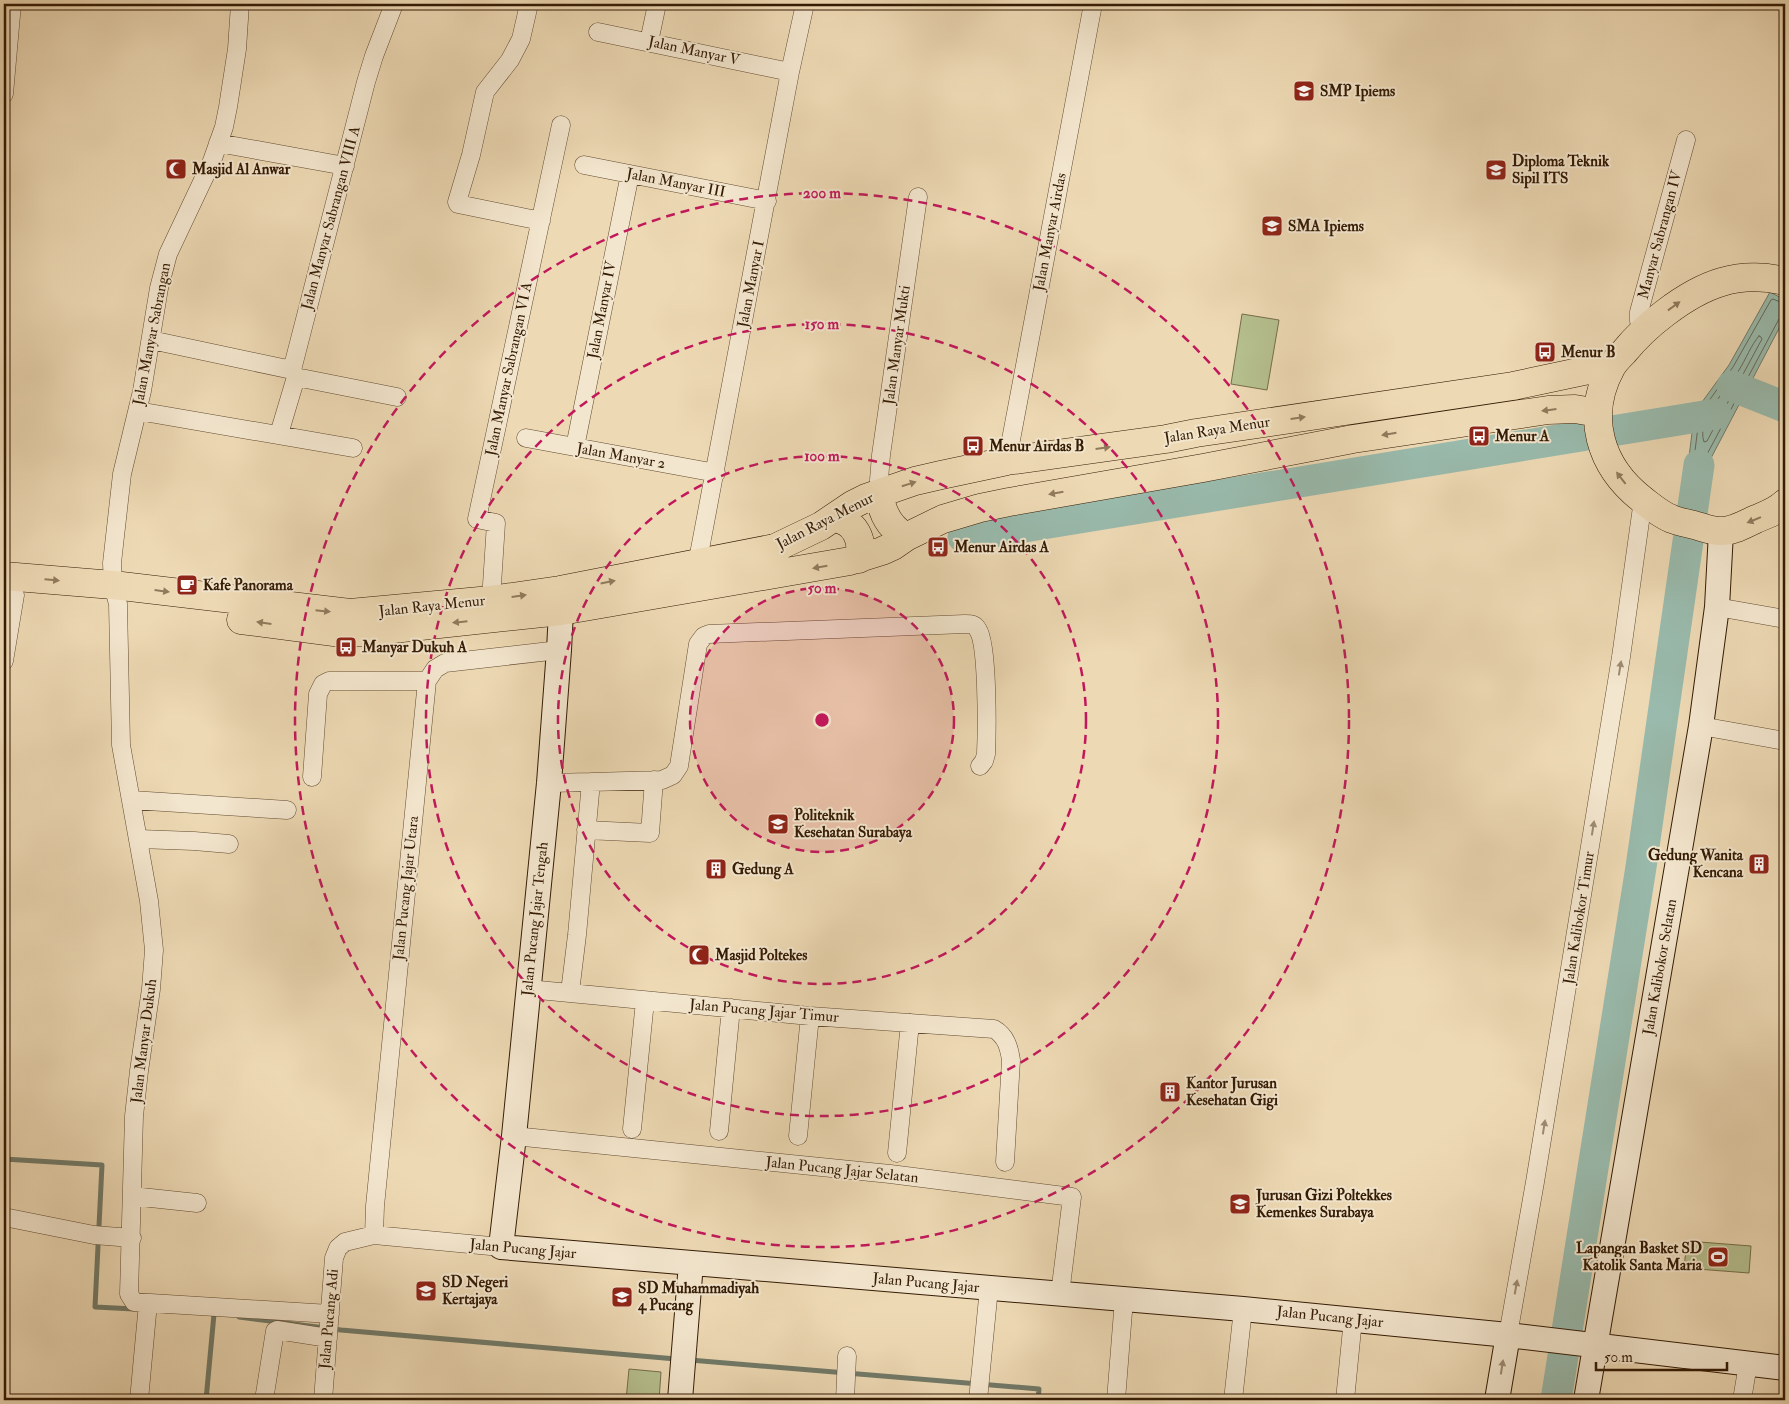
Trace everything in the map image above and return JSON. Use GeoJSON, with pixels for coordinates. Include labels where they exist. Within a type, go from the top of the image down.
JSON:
{"type":"FeatureCollection","features":[{"type":"Feature","properties":{"kind":"main road"},"geometry":{"type":"LineString","coordinates":[[1778,279],[1739,278],[1710,285],[1677,304],[1644,329],[1612,365],[1602,389],[1599,428],[1613,469],[1622,481],[1655,510],[1672,519],[1717,531],[1728,531],[1774,512],[1785,503]]}},
{"type":"Feature","properties":{"kind":"main road","name":"Jalan Raya Menur"},"geometry":{"type":"LineString","coordinates":[[7,589],[116,594],[350,613],[491,600],[560,601],[697,565],[775,548],[804,536],[852,505],[880,493],[915,482],[1007,461],[1166,439],[1512,386],[1612,365]]}},
{"type":"Feature","properties":{"kind":"main road","name":"Jalan Raya Menur"},"geometry":{"type":"LineString","coordinates":[[116,594],[307,629],[349,632],[382,631],[560,601],[859,559],[893,546],[906,537],[943,519],[980,508],[1353,439],[1548,410],[1576,409],[1599,428]]}},
{"type":"Feature","properties":{"kind":"main road"},"geometry":{"type":"LineString","coordinates":[[1196,433],[1203,468]]}},
{"type":"Feature","properties":{"kind":"main road"},"geometry":{"type":"LineString","coordinates":[[1166,439],[1173,473]]}},
{"type":"Feature","properties":{"kind":"main road"},"geometry":{"type":"LineString","coordinates":[[880,493],[880,502],[887,520],[892,527],[906,537]]}},
{"type":"Feature","properties":{"kind":"main road"},"geometry":{"type":"LineString","coordinates":[[834,518],[844,521],[856,532],[861,545],[859,559]]}},
{"type":"Feature","properties":{"kind":"street"},"geometry":{"type":"LineString","coordinates":[[4,94],[12,4]]}},
{"type":"Feature","properties":{"kind":"street","name":"Jalan Manyar Sabrangan"},"geometry":{"type":"LineString","coordinates":[[116,594],[112,556],[122,474],[138,411],[159,288],[165,262],[212,161],[218,143],[230,99],[237,49],[240,4]]}},
{"type":"Feature","properties":{"kind":"street","name":"Jalan Manyar Sabrangan VIII A"},"geometry":{"type":"LineString","coordinates":[[279,434],[374,56],[394,4]]}},
{"type":"Feature","properties":{"kind":"street"},"geometry":{"type":"LineString","coordinates":[[529,4],[522,39],[510,60],[485,92],[471,155],[457,202],[541,221]]}},
{"type":"Feature","properties":{"kind":"street"},"geometry":{"type":"LineString","coordinates":[[649,42],[657,4]]}},
{"type":"Feature","properties":{"kind":"street","name":"Jalan Manyar I"},"geometry":{"type":"LineString","coordinates":[[697,565],[716,473],[790,72],[805,4]]}},
{"type":"Feature","properties":{"kind":"street","name":"Jalan Manyar Airdas"},"geometry":{"type":"LineString","coordinates":[[1007,461],[1093,4]]}},
{"type":"Feature","properties":{"kind":"street","name":"Jalan Manyar V"},"geometry":{"type":"LineString","coordinates":[[598,32],[790,72]]}},
{"type":"Feature","properties":{"kind":"street","name":"Jalan Manyar Sabrangan VI A"},"geometry":{"type":"LineString","coordinates":[[491,600],[496,523],[477,519],[561,125]]}},
{"type":"Feature","properties":{"kind":"street","name":"Manyar Sabrangan IV"},"geometry":{"type":"LineString","coordinates":[[1644,329],[1639,321],[1639,312],[1686,140]]}},
{"type":"Feature","properties":{"kind":"street"},"geometry":{"type":"LineString","coordinates":[[218,143],[345,166]]}},
{"type":"Feature","properties":{"kind":"street","name":"Jalan Manyar III"},"geometry":{"type":"LineString","coordinates":[[584,165],[767,201]]}},
{"type":"Feature","properties":{"kind":"street","name":"Jalan Manyar IV"},"geometry":{"type":"LineString","coordinates":[[575,447],[630,174]]}},
{"type":"Feature","properties":{"kind":"street","name":"Jalan Manyar Mukti"},"geometry":{"type":"LineString","coordinates":[[880,493],[881,456],[918,197]]}},
{"type":"Feature","properties":{"kind":"street"},"geometry":{"type":"LineString","coordinates":[[151,340],[397,397]]}},
{"type":"Feature","properties":{"kind":"street"},"geometry":{"type":"LineString","coordinates":[[138,411],[353,448]]}},
{"type":"Feature","properties":{"kind":"street","name":"Jalan Manyar 2"},"geometry":{"type":"LineString","coordinates":[[526,438],[716,473]]}},
{"type":"Feature","properties":{"kind":"street","name":"Jalan Kalibokor Timur"},"geometry":{"type":"LineString","coordinates":[[1508,1335],[1621,657],[1643,500]]}},
{"type":"Feature","properties":{"kind":"street","name":"Jalan Kalibokor Selatan"},"geometry":{"type":"LineString","coordinates":[[1586,1400],[1586,1344],[1701,726],[1717,607],[1717,531]]}},
{"type":"Feature","properties":{"kind":"street"},"geometry":{"type":"LineString","coordinates":[[4,661],[7,589]]}},
{"type":"Feature","properties":{"kind":"street","name":"Jalan Manyar Dukuh"},"geometry":{"type":"LineString","coordinates":[[116,594],[121,745],[150,901],[154,950],[151,989],[135,1107],[132,1196],[127,1238],[129,1296],[134,1302],[148,1310],[329,1325]]}},
{"type":"Feature","properties":{"kind":"street","name":"Jalan Pucang Jajar Tengah"},"geometry":{"type":"LineString","coordinates":[[501,1247],[514,1136],[549,783],[559,650],[560,601]]}},
{"type":"Feature","properties":{"kind":"street"},"geometry":{"type":"LineString","coordinates":[[1717,607],[1785,619]]}},
{"type":"Feature","properties":{"kind":"street"},"geometry":{"type":"LineString","coordinates":[[549,783],[662,780],[673,775],[679,766],[698,644],[704,636],[709,634],[910,625],[965,624],[974,625],[978,630],[983,644],[986,706],[986,754],[980,766]]}},
{"type":"Feature","properties":{"kind":"street"},"geometry":{"type":"LineString","coordinates":[[312,777],[318,694],[323,684],[330,681],[427,680],[435,669],[445,663],[559,650]]}},
{"type":"Feature","properties":{"kind":"street","name":"Jalan Pucang Jajar Utara"},"geometry":{"type":"LineString","coordinates":[[374,1235],[375,1206],[427,680]]}},
{"type":"Feature","properties":{"kind":"street"},"geometry":{"type":"LineString","coordinates":[[1701,726],[1785,741]]}},
{"type":"Feature","properties":{"kind":"street"},"geometry":{"type":"LineString","coordinates":[[586,830],[650,833],[654,780]]}},
{"type":"Feature","properties":{"kind":"street"},"geometry":{"type":"LineString","coordinates":[[570,992],[591,782]]}},
{"type":"Feature","properties":{"kind":"street"},"geometry":{"type":"LineString","coordinates":[[132,800],[286,810]]}},
{"type":"Feature","properties":{"kind":"street"},"geometry":{"type":"LineString","coordinates":[[138,839],[229,844]]}},
{"type":"Feature","properties":{"kind":"street","name":"Jalan Pucang Jajar Timur"},"geometry":{"type":"LineString","coordinates":[[528,989],[810,1016],[994,1030],[1000,1033],[1008,1044],[1011,1060],[1005,1162]]}},
{"type":"Feature","properties":{"kind":"street"},"geometry":{"type":"LineString","coordinates":[[632,1129],[644,1001]]}},
{"type":"Feature","properties":{"kind":"street"},"geometry":{"type":"LineString","coordinates":[[719,1131],[731,1008]]}},
{"type":"Feature","properties":{"kind":"street"},"geometry":{"type":"LineString","coordinates":[[798,1136],[810,1016]]}},
{"type":"Feature","properties":{"kind":"street"},"geometry":{"type":"LineString","coordinates":[[897,1154],[910,1023]]}},
{"type":"Feature","properties":{"kind":"street","name":"Jalan Pucang Jajar Selatan"},"geometry":{"type":"LineString","coordinates":[[514,1136],[890,1174],[1072,1197],[1060,1294]]}},
{"type":"Feature","properties":{"kind":"street"},"geometry":{"type":"LineString","coordinates":[[132,1196],[197,1203]]}},
{"type":"Feature","properties":{"kind":"street"},"geometry":{"type":"LineString","coordinates":[[4,1218],[94,1235],[127,1238]]}},
{"type":"Feature","properties":{"kind":"street","name":"Jalan Pucang Jajar"},"geometry":{"type":"LineString","coordinates":[[345,1242],[374,1235],[691,1264],[1243,1309],[1508,1335],[1785,1368]]}},
{"type":"Feature","properties":{"kind":"street","name":"Jalan Pucang Adi"},"geometry":{"type":"LineString","coordinates":[[323,1400],[334,1258],[338,1248],[345,1242]]}},
{"type":"Feature","properties":{"kind":"street"},"geometry":{"type":"LineString","coordinates":[[680,1400],[691,1264]]}},
{"type":"Feature","properties":{"kind":"street"},"geometry":{"type":"LineString","coordinates":[[979,1389],[989,1288]]}},
{"type":"Feature","properties":{"kind":"street"},"geometry":{"type":"LineString","coordinates":[[1116,1400],[1124,1299]]}},
{"type":"Feature","properties":{"kind":"street"},"geometry":{"type":"LineString","coordinates":[[1233,1400],[1243,1309]]}},
{"type":"Feature","properties":{"kind":"street"},"geometry":{"type":"LineString","coordinates":[[139,1400],[148,1310]]}},
{"type":"Feature","properties":{"kind":"street"},"geometry":{"type":"LineString","coordinates":[[1345,1400],[1353,1319]]}},
{"type":"Feature","properties":{"kind":"street"},"geometry":{"type":"LineString","coordinates":[[264,1400],[275,1330],[329,1325]]}},
{"type":"Feature","properties":{"kind":"street"},"geometry":{"type":"LineString","coordinates":[[1497,1400],[1508,1335]]}},
{"type":"Feature","properties":{"kind":"street"},"geometry":{"type":"LineString","coordinates":[[845,1400],[847,1356]]}},
{"type":"Feature","properties":{"kind":"street"},"geometry":{"type":"LineString","coordinates":[[1742,1400],[1748,1364]]}},
{"type":"Feature","properties":{"kind":"green space"},"geometry":{"type":"Polygon","coordinates":[[[1242,314],[1279,320],[1267,390],[1231,384],[1242,314]]]}},
{"type":"Feature","properties":{"kind":"green space","name":"Lapangan Basket SD Katolik Santa Maria"},"geometry":{"type":"Polygon","coordinates":[[[1687,1241],[1751,1246],[1749,1273],[1684,1268],[1687,1241]]]}},
{"type":"Feature","properties":{"kind":"green space"},"geometry":{"type":"Polygon","coordinates":[[[629,1369],[661,1372],[659,1400],[626,1400],[629,1369]]]}},
{"type":"Feature","properties":{"kind":"water"},"geometry":{"type":"Polygon","coordinates":[[[1770,292],[1785,300],[1785,317],[1710,460],[1703,507],[1683,505],[1693,425],[1702,402],[1729,365],[1770,292]]]}},
{"type":"Feature","properties":{"kind":"waterway"},"geometry":{"type":"LineString","coordinates":[[1732,386],[1785,407]]}},
{"type":"Feature","properties":{"kind":"waterway"},"geometry":{"type":"LineString","coordinates":[[963,537],[1716,414]]}},
{"type":"Feature","properties":{"kind":"waterway"},"geometry":{"type":"LineString","coordinates":[[1556,1400],[1641,867],[1699,465]]}},
{"type":"Feature","properties":{"kind":"waterway"},"geometry":{"type":"LineString","coordinates":[[4,1159],[102,1165],[95,1307],[134,1309]]}},
{"type":"Feature","properties":{"kind":"waterway"},"geometry":{"type":"LineString","coordinates":[[206,1400],[214,1314]]}},
{"type":"Feature","properties":{"kind":"waterway"},"geometry":{"type":"LineString","coordinates":[[239,1317],[341,1330],[676,1359]]}},
{"type":"Feature","properties":{"kind":"waterway"},"geometry":{"type":"LineString","coordinates":[[690,1360],[1039,1389],[1038,1400]]}},
{"type":"Feature","properties":{"kind":"place","name":"SMP Ipiems"},"geometry":{"type":"Point","coordinates":[1304,91]}},
{"type":"Feature","properties":{"kind":"place","name":"Masjid Al Anwar"},"geometry":{"type":"Point","coordinates":[176,169]}},
{"type":"Feature","properties":{"kind":"place","name":"Diploma Teknik Sipil ITS"},"geometry":{"type":"Point","coordinates":[1496,170]}},
{"type":"Feature","properties":{"kind":"place","name":"SMA Ipiems"},"geometry":{"type":"Point","coordinates":[1272,226]}},
{"type":"Feature","properties":{"kind":"place","name":"Menur B"},"geometry":{"type":"Point","coordinates":[1545,352]}},
{"type":"Feature","properties":{"kind":"place","name":"Menur A"},"geometry":{"type":"Point","coordinates":[1479,436]}},
{"type":"Feature","properties":{"kind":"place","name":"Menur Airdas B"},"geometry":{"type":"Point","coordinates":[973,446]}},
{"type":"Feature","properties":{"kind":"place","name":"Menur Airdas A"},"geometry":{"type":"Point","coordinates":[938,547]}},
{"type":"Feature","properties":{"kind":"place","name":"Kafe Panorama"},"geometry":{"type":"Point","coordinates":[187,585]}},
{"type":"Feature","properties":{"kind":"place","name":"Manyar Dukuh A"},"geometry":{"type":"Point","coordinates":[346,647]}},
{"type":"Feature","properties":{"kind":"place","name":"Politeknik Kesehatan Surabaya"},"geometry":{"type":"Point","coordinates":[778,824]}},
{"type":"Feature","properties":{"kind":"place","name":"Gedung Wanita Kencana"},"geometry":{"type":"Point","coordinates":[1759,864]}},
{"type":"Feature","properties":{"kind":"place","name":"Gedung A"},"geometry":{"type":"Point","coordinates":[716,869]}},
{"type":"Feature","properties":{"kind":"place","name":"Masjid Poltekes"},"geometry":{"type":"Point","coordinates":[699,955]}},
{"type":"Feature","properties":{"kind":"place","name":"Kantor Jurusan Kesehatan Gigi"},"geometry":{"type":"Point","coordinates":[1170,1092]}},
{"type":"Feature","properties":{"kind":"place","name":"Jurusan Gizi Poltekkes Kemenkes Surabaya"},"geometry":{"type":"Point","coordinates":[1240,1204]}},
{"type":"Feature","properties":{"kind":"place","name":"Lapangan Basket SD Katolik Santa Maria"},"geometry":{"type":"Point","coordinates":[1718,1257]}},
{"type":"Feature","properties":{"kind":"place","name":"SD Negeri Kertajaya"},"geometry":{"type":"Point","coordinates":[426,1291]}},
{"type":"Feature","properties":{"kind":"place","name":"SD Muhammadiyah 4 Pucang"},"geometry":{"type":"Point","coordinates":[622,1297]}}]}
